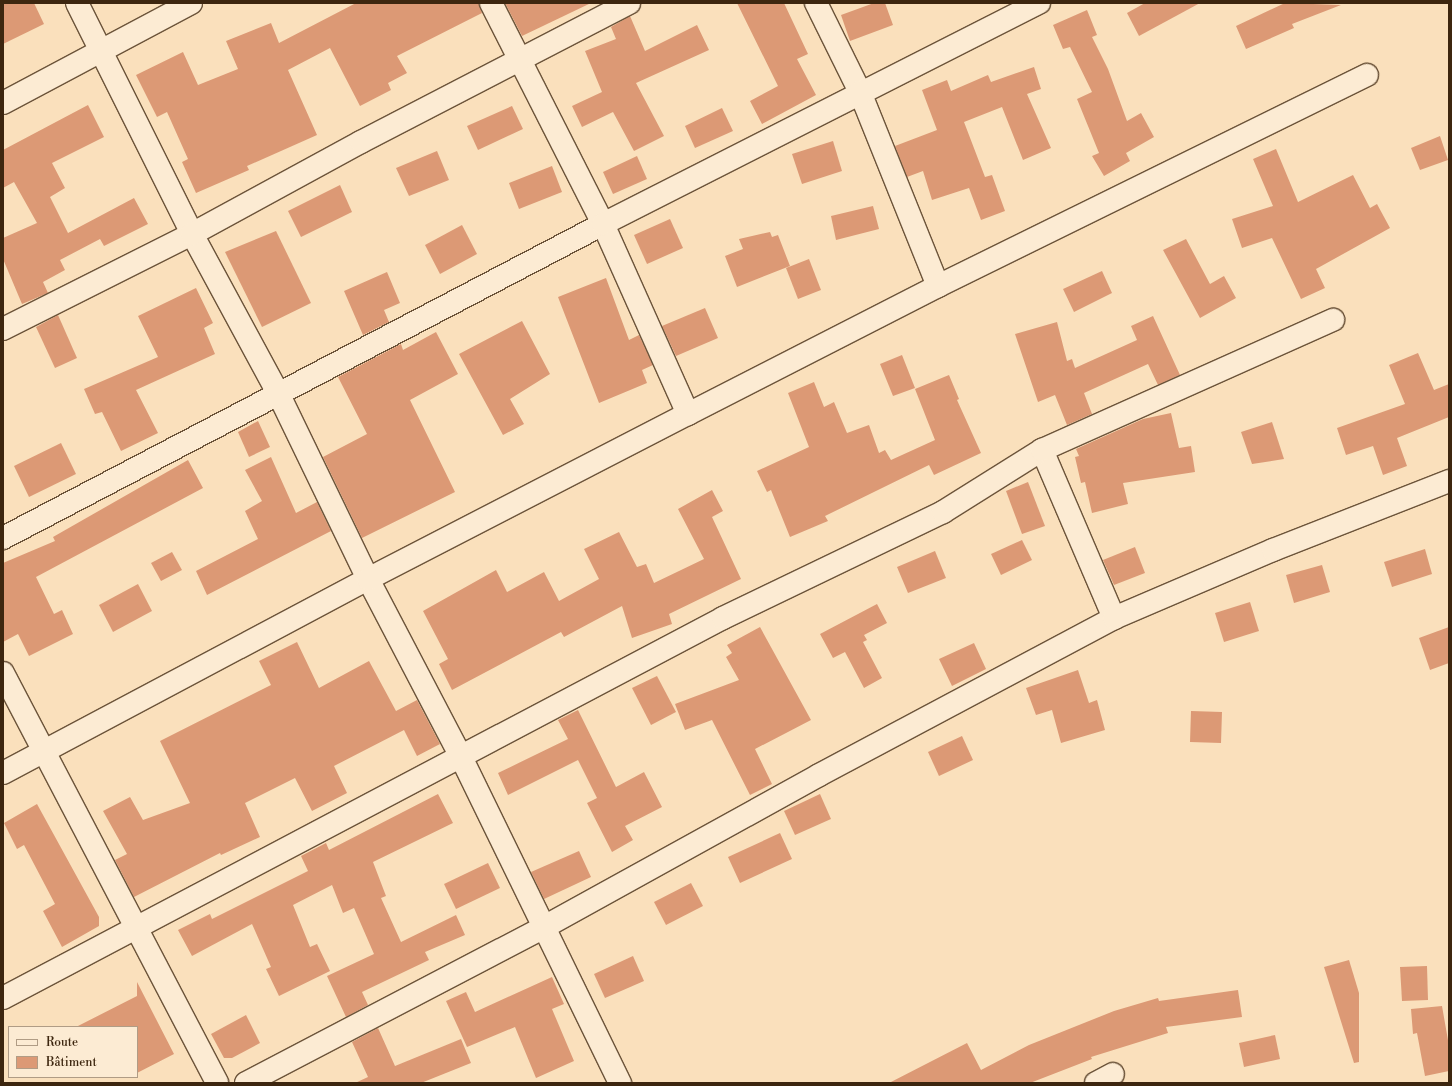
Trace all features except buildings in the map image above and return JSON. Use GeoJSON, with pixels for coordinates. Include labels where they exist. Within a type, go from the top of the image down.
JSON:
{"type":"FeatureCollection","features":[{"type":"Feature","properties":{"kind":"street"},"geometry":{"type":"LineString","coordinates":[[77,3],[192,234],[279,395],[368,579],[461,757],[546,926],[620,1083]]}},
{"type":"Feature","properties":{"kind":"street"},"geometry":{"type":"LineString","coordinates":[[3,103],[100,50],[191,3]]}},
{"type":"Feature","properties":{"kind":"street"},"geometry":{"type":"LineString","coordinates":[[491,3],[518,61],[603,224],[688,414]]}},
{"type":"Feature","properties":{"kind":"street"},"geometry":{"type":"LineString","coordinates":[[3,329],[192,234],[361,142],[629,3]]}},
{"type":"Feature","properties":{"kind":"street"},"geometry":{"type":"LineString","coordinates":[[816,3],[860,92],[938,286]]}},
{"type":"Feature","properties":{"kind":"street"},"geometry":{"type":"LineString","coordinates":[[3,538],[279,395],[603,224],[860,92],[1039,3]]}},
{"type":"Feature","properties":{"kind":"street"},"geometry":{"type":"LineString","coordinates":[[3,773],[368,579],[938,286],[1368,75]]}},
{"type":"Feature","properties":{"kind":"street"},"geometry":{"type":"LineString","coordinates":[[3,998],[723,618],[943,512],[1042,450],[1333,320]]}},
{"type":"Feature","properties":{"kind":"street"},"geometry":{"type":"LineString","coordinates":[[1042,450],[1114,618]]}},
{"type":"Feature","properties":{"kind":"street"},"geometry":{"type":"LineString","coordinates":[[246,1083],[546,926],[819,775],[1114,618],[1273,550],[1449,481]]}},
{"type":"Feature","properties":{"kind":"street"},"geometry":{"type":"LineString","coordinates":[[3,673],[217,1083]]}}]}
